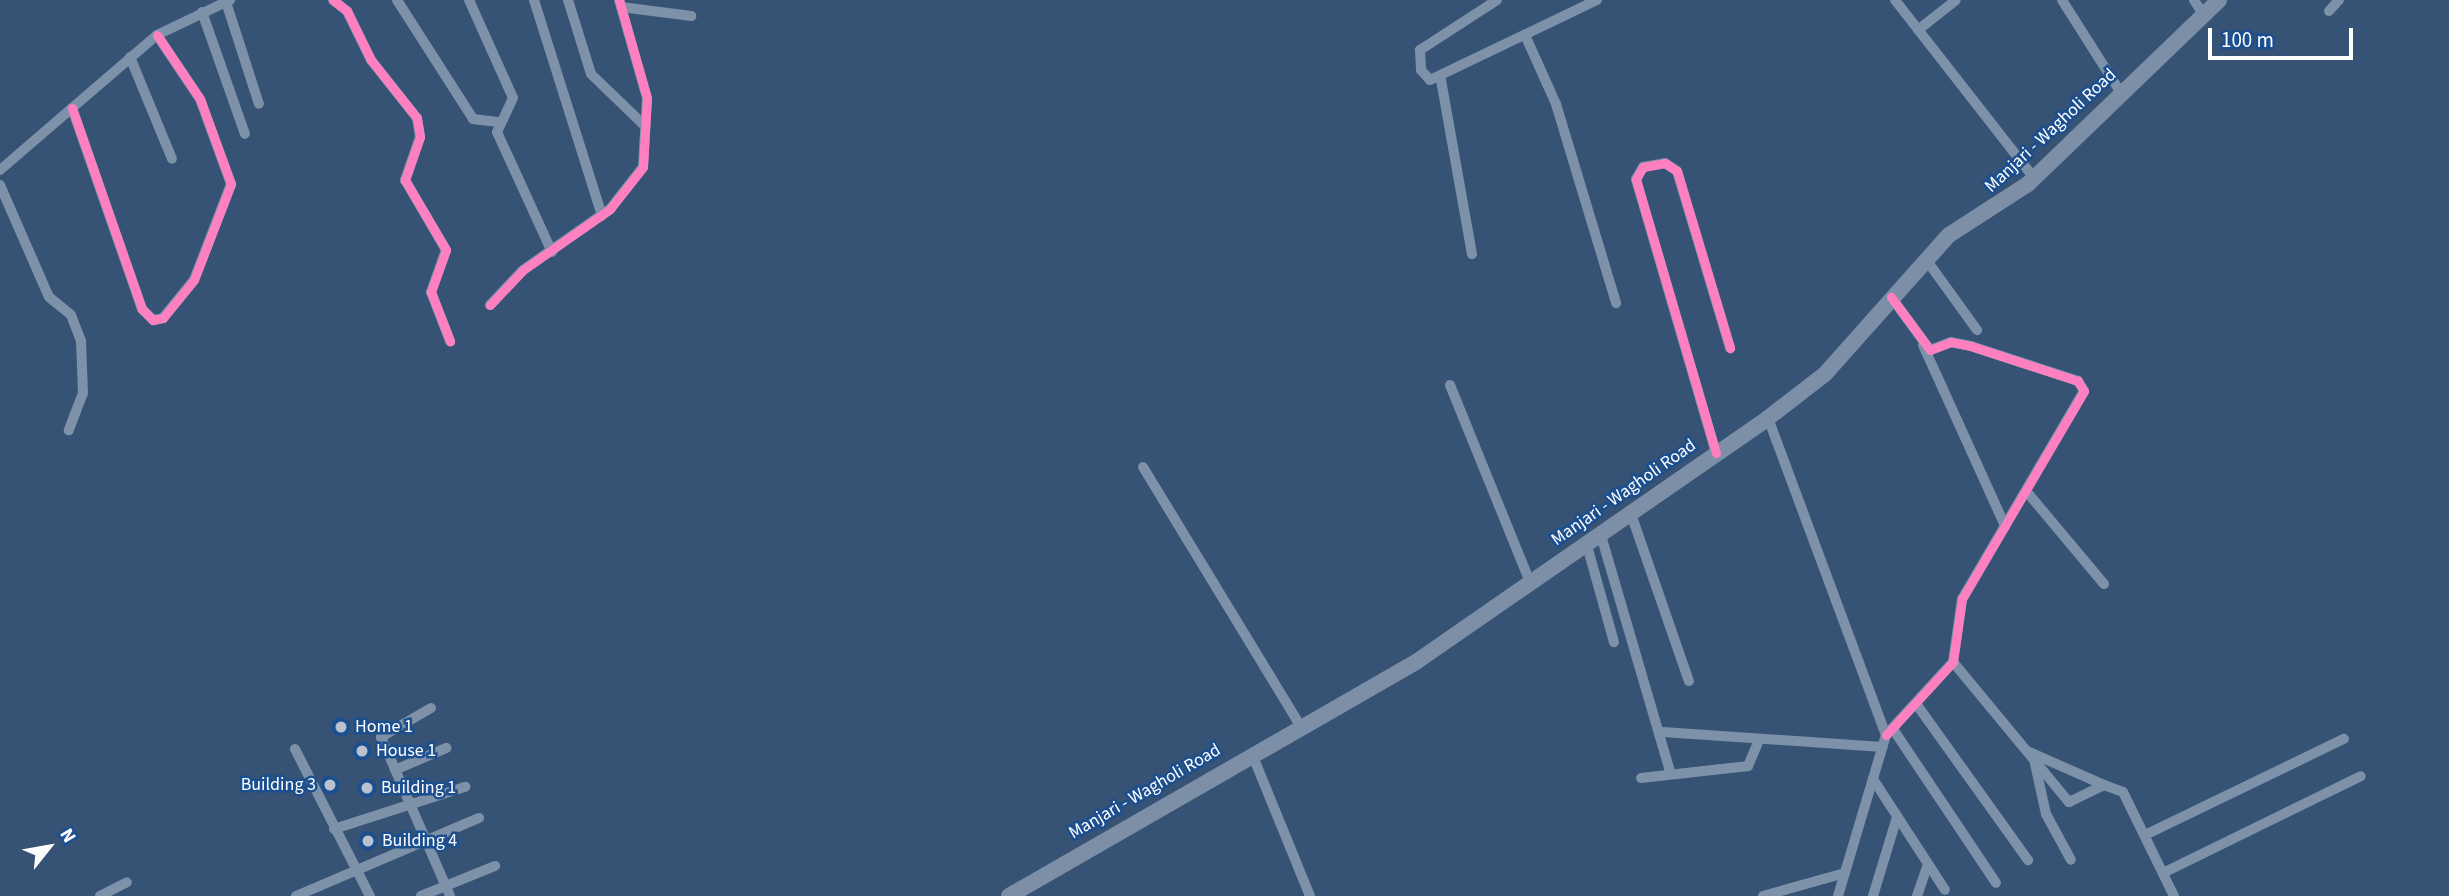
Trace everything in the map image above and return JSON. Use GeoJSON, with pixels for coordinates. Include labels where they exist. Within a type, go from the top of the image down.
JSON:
{"type":"FeatureCollection","features":[{"type":"Feature","properties":{"kind":"main road","name":"Manjari - Wagholi Road"},"geometry":{"type":"LineString","coordinates":[[1009,896],[1251,751],[1416,663],[1630,510],[1768,418],[1825,374],[1925,258],[2034,178],[2121,93],[2198,7],[2219,0]]}},
{"type":"Feature","properties":{"kind":"street"},"geometry":{"type":"LineString","coordinates":[[332,0],[348,11],[371,60],[417,118],[420,137],[405,180],[446,250],[431,292],[450,341]]}},
{"type":"Feature","properties":{"kind":"street"},"geometry":{"type":"LineString","coordinates":[[397,0],[473,119],[496,122]]}},
{"type":"Feature","properties":{"kind":"street"},"geometry":{"type":"LineString","coordinates":[[469,0],[513,98],[496,122]]}},
{"type":"Feature","properties":{"kind":"street"},"geometry":{"type":"LineString","coordinates":[[534,0],[602,216]]}},
{"type":"Feature","properties":{"kind":"street"},"geometry":{"type":"LineString","coordinates":[[568,0],[591,74],[644,125]]}},
{"type":"Feature","properties":{"kind":"street"},"geometry":{"type":"LineString","coordinates":[[1441,80],[1421,70],[1420,50],[1497,0]]}},
{"type":"Feature","properties":{"kind":"street"},"geometry":{"type":"LineString","coordinates":[[1441,80],[1597,0]]}},
{"type":"Feature","properties":{"kind":"street"},"geometry":{"type":"LineString","coordinates":[[1895,0],[2034,178]]}},
{"type":"Feature","properties":{"kind":"street"},"geometry":{"type":"LineString","coordinates":[[1918,30],[1956,0]]}},
{"type":"Feature","properties":{"kind":"street"},"geometry":{"type":"LineString","coordinates":[[2062,0],[2121,93]]}},
{"type":"Feature","properties":{"kind":"street"},"geometry":{"type":"LineString","coordinates":[[2329,11],[2339,0]]}},
{"type":"Feature","properties":{"kind":"street"},"geometry":{"type":"LineString","coordinates":[[0,170],[157,35],[228,1],[259,104]]}},
{"type":"Feature","properties":{"kind":"street"},"geometry":{"type":"LineString","coordinates":[[490,305],[523,270],[552,253],[602,216],[643,167],[647,98],[620,4],[691,16]]}},
{"type":"Feature","properties":{"kind":"street"},"geometry":{"type":"LineString","coordinates":[[202,12],[245,134]]}},
{"type":"Feature","properties":{"kind":"street"},"geometry":{"type":"LineString","coordinates":[[72,108],[142,309],[153,320],[163,318],[194,280],[231,184],[200,99],[157,35]]}},
{"type":"Feature","properties":{"kind":"street"},"geometry":{"type":"LineString","coordinates":[[1525,35],[1556,104],[1616,303]]}},
{"type":"Feature","properties":{"kind":"street"},"geometry":{"type":"LineString","coordinates":[[130,57],[172,159]]}},
{"type":"Feature","properties":{"kind":"street"},"geometry":{"type":"LineString","coordinates":[[1441,80],[1472,254]]}},
{"type":"Feature","properties":{"kind":"street"},"geometry":{"type":"LineString","coordinates":[[496,122],[552,253]]}},
{"type":"Feature","properties":{"kind":"street"},"geometry":{"type":"LineString","coordinates":[[1716,453],[1636,179],[1643,167],[1665,163],[1676,171],[1730,348]]}},
{"type":"Feature","properties":{"kind":"street"},"geometry":{"type":"LineString","coordinates":[[0,185],[49,297],[71,315],[81,341],[83,393],[69,430]]}},
{"type":"Feature","properties":{"kind":"street"},"geometry":{"type":"LineString","coordinates":[[1925,258],[1977,330]]}},
{"type":"Feature","properties":{"kind":"street"},"geometry":{"type":"LineString","coordinates":[[1838,896],[1882,747],[1889,732],[1917,705],[1953,662],[1958,607],[2083,394],[2081,383],[1970,346],[1951,342],[1930,350],[1910,315],[1891,297]]}},
{"type":"Feature","properties":{"kind":"street"},"geometry":{"type":"LineString","coordinates":[[1910,315],[2005,526]]}},
{"type":"Feature","properties":{"kind":"street"},"geometry":{"type":"LineString","coordinates":[[1450,385],[1530,582]]}},
{"type":"Feature","properties":{"kind":"street"},"geometry":{"type":"LineString","coordinates":[[1768,418],[1889,732],[1996,883]]}},
{"type":"Feature","properties":{"kind":"street"},"geometry":{"type":"LineString","coordinates":[[1143,467],[1300,725]]}},
{"type":"Feature","properties":{"kind":"street"},"geometry":{"type":"LineString","coordinates":[[2027,492],[2104,584]]}},
{"type":"Feature","properties":{"kind":"street"},"geometry":{"type":"LineString","coordinates":[[1630,510],[1689,681]]}},
{"type":"Feature","properties":{"kind":"street"},"geometry":{"type":"LineString","coordinates":[[1600,532],[1662,733],[1670,772]]}},
{"type":"Feature","properties":{"kind":"street"},"geometry":{"type":"LineString","coordinates":[[1586,542],[1614,642]]}},
{"type":"Feature","properties":{"kind":"street"},"geometry":{"type":"LineString","coordinates":[[1953,662],[2071,804],[2104,785]]}},
{"type":"Feature","properties":{"kind":"street"},"geometry":{"type":"LineString","coordinates":[[1917,705],[2028,860]]}},
{"type":"Feature","properties":{"kind":"street"},"geometry":{"type":"LineString","coordinates":[[431,708],[382,732],[395,770],[414,805],[450,896]]}},
{"type":"Feature","properties":{"kind":"street"},"geometry":{"type":"LineString","coordinates":[[1662,733],[1758,742],[1882,747]]}},
{"type":"Feature","properties":{"kind":"street"},"geometry":{"type":"LineString","coordinates":[[2145,835],[2344,738]]}},
{"type":"Feature","properties":{"kind":"street"},"geometry":{"type":"LineString","coordinates":[[1641,778],[1670,772],[1748,766],[1758,742]]}},
{"type":"Feature","properties":{"kind":"street"},"geometry":{"type":"LineString","coordinates":[[296,748],[334,829],[359,866],[370,896]]}},
{"type":"Feature","properties":{"kind":"street"},"geometry":{"type":"LineString","coordinates":[[395,770],[446,748]]}},
{"type":"Feature","properties":{"kind":"street"},"geometry":{"type":"LineString","coordinates":[[1251,751],[1310,896]]}},
{"type":"Feature","properties":{"kind":"street"},"geometry":{"type":"LineString","coordinates":[[2026,751],[2123,792],[2174,896]]}},
{"type":"Feature","properties":{"kind":"street"},"geometry":{"type":"LineString","coordinates":[[2034,760],[2046,814],[2071,860]]}},
{"type":"Feature","properties":{"kind":"street"},"geometry":{"type":"LineString","coordinates":[[2163,873],[2361,776]]}},
{"type":"Feature","properties":{"kind":"street"},"geometry":{"type":"LineString","coordinates":[[1873,779],[1945,890]]}},
{"type":"Feature","properties":{"kind":"street"},"geometry":{"type":"LineString","coordinates":[[334,829],[465,787]]}},
{"type":"Feature","properties":{"kind":"street"},"geometry":{"type":"LineString","coordinates":[[1873,896],[1897,817]]}},
{"type":"Feature","properties":{"kind":"street"},"geometry":{"type":"LineString","coordinates":[[296,896],[359,866],[479,818]]}},
{"type":"Feature","properties":{"kind":"street"},"geometry":{"type":"LineString","coordinates":[[1917,896],[1928,864]]}},
{"type":"Feature","properties":{"kind":"street"},"geometry":{"type":"LineString","coordinates":[[421,896],[495,866]]}},
{"type":"Feature","properties":{"kind":"street"},"geometry":{"type":"LineString","coordinates":[[1763,896],[1845,873]]}},
{"type":"Feature","properties":{"kind":"street"},"geometry":{"type":"LineString","coordinates":[[100,896],[127,882]]}},
{"type":"Feature","properties":{"kind":"cycle path"},"geometry":{"type":"LineString","coordinates":[[333,0],[347,11],[371,60],[417,118],[420,137],[405,180],[446,250],[431,292],[450,341]]}},
{"type":"Feature","properties":{"kind":"cycle path"},"geometry":{"type":"LineString","coordinates":[[490,305],[523,270],[610,209],[643,167],[647,98],[619,0]]}},
{"type":"Feature","properties":{"kind":"cycle path"},"geometry":{"type":"LineString","coordinates":[[72,108],[142,309],[153,320],[163,318],[194,280],[231,184],[200,99],[157,35]]}},
{"type":"Feature","properties":{"kind":"cycle path"},"geometry":{"type":"LineString","coordinates":[[1716,453],[1636,179],[1643,167],[1665,163],[1677,171],[1730,348]]}},
{"type":"Feature","properties":{"kind":"cycle path"},"geometry":{"type":"LineString","coordinates":[[1886,735],[1953,662],[1962,599],[2084,391],[2078,381],[1971,346],[1951,342],[1930,350],[1891,297]]}},
{"type":"Feature","properties":{"kind":"place","name":"Home 1"},"geometry":{"type":"Point","coordinates":[341,727]}},
{"type":"Feature","properties":{"kind":"place","name":"House 1"},"geometry":{"type":"Point","coordinates":[362,751]}},
{"type":"Feature","properties":{"kind":"place","name":"Building 3"},"geometry":{"type":"Point","coordinates":[330,785]}},
{"type":"Feature","properties":{"kind":"place","name":"Building 1"},"geometry":{"type":"Point","coordinates":[367,788]}},
{"type":"Feature","properties":{"kind":"place","name":"Building 4"},"geometry":{"type":"Point","coordinates":[368,841]}}]}
